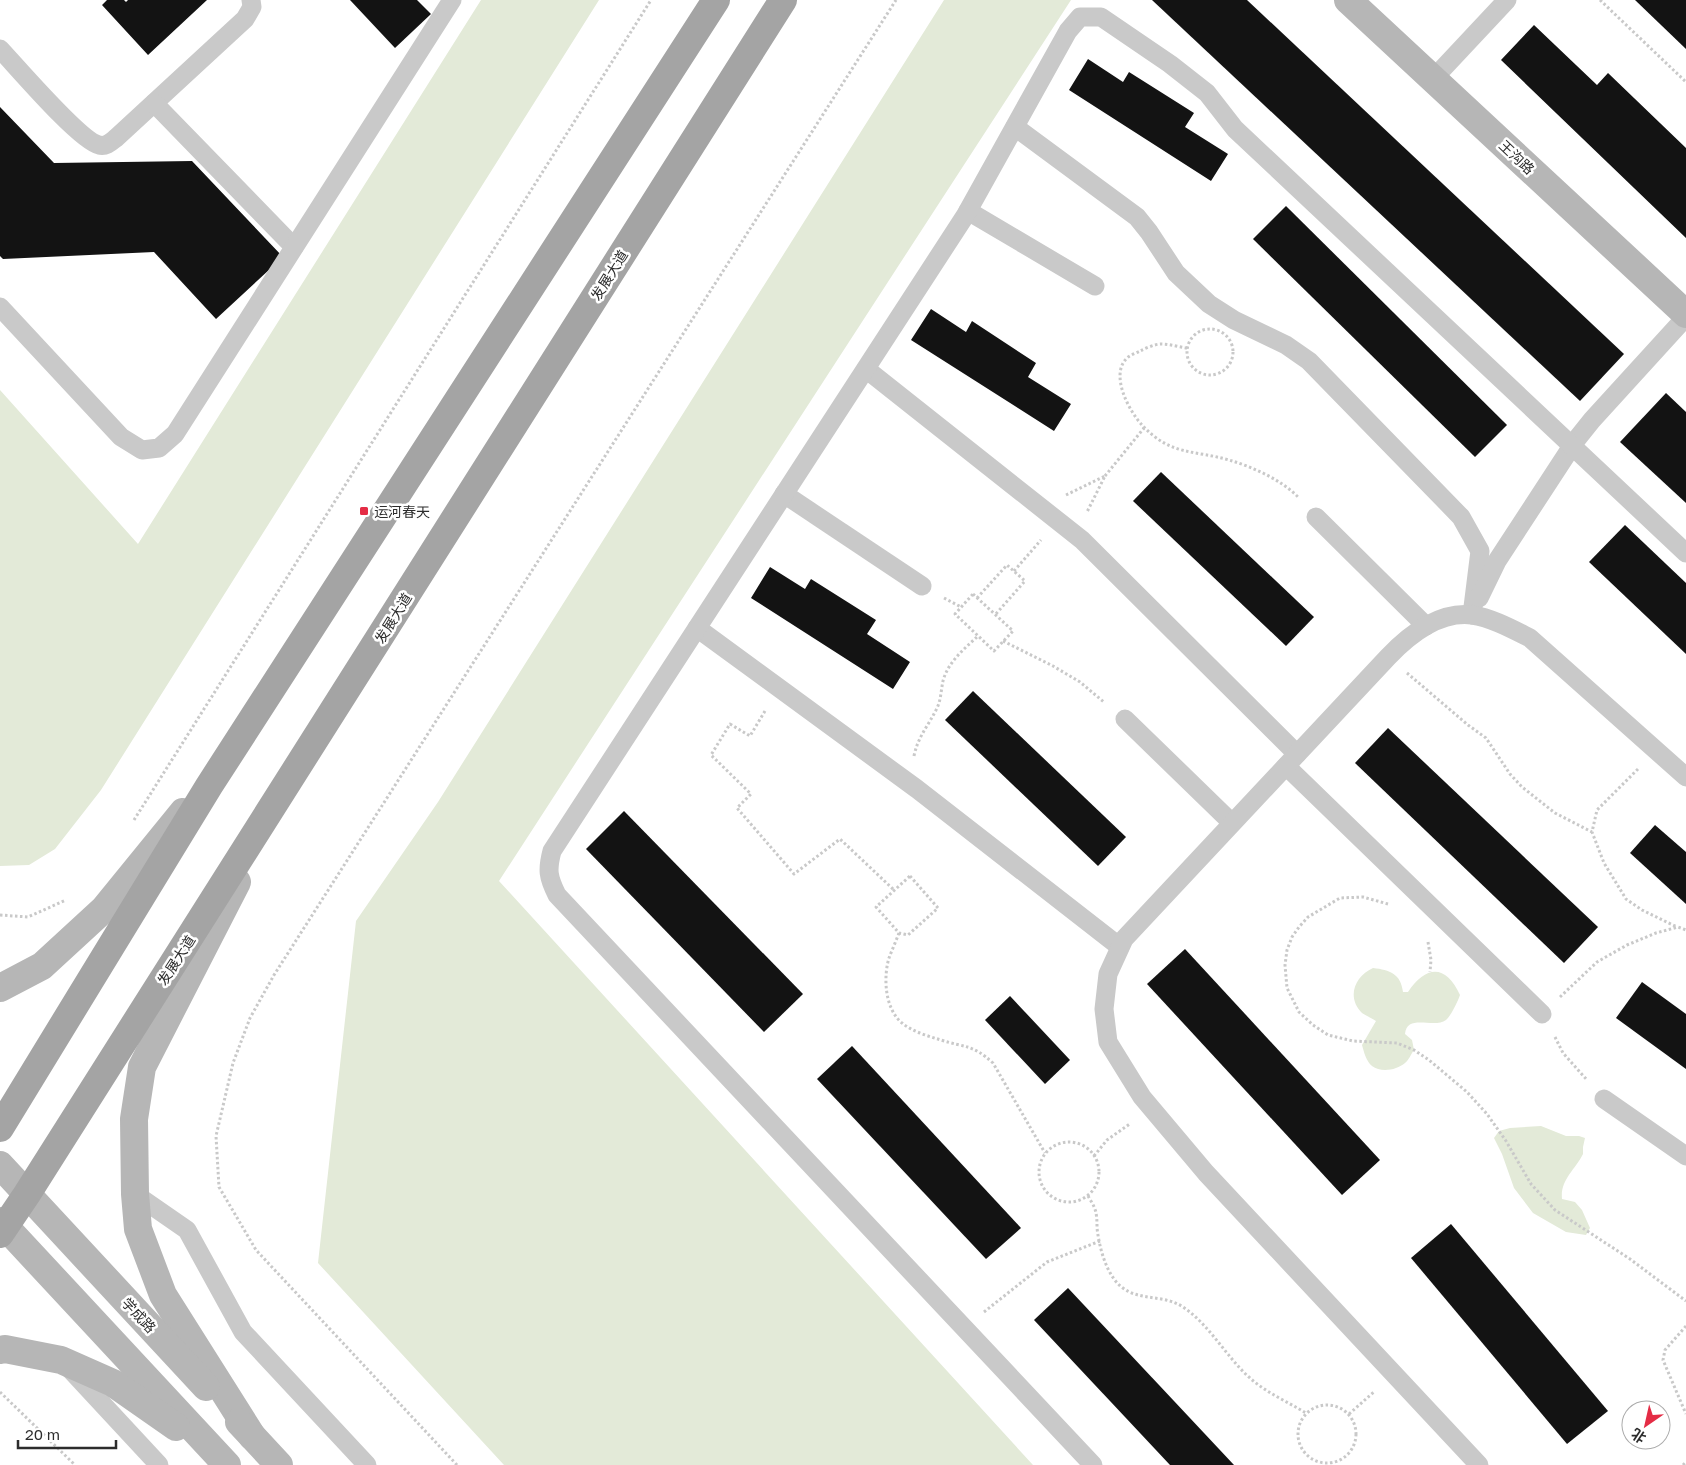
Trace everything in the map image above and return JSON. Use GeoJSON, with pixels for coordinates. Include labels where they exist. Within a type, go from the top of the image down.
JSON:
{"type":"FeatureCollection","features":[{"type":"Feature","properties":{"kind":"main road"},"geometry":{"type":"LineString","coordinates":[[0,1128],[229,755],[716,0]]}},
{"type":"Feature","properties":{"kind":"main road","name":"发展大道"},"geometry":{"type":"LineString","coordinates":[[2,1227],[27,1194],[284,791],[783,0]]}},
{"type":"Feature","properties":{"kind":"main road","name":"王沟路"},"geometry":{"type":"LineString","coordinates":[[1348,0],[1686,316]]}},
{"type":"Feature","properties":{"kind":"main road"},"geometry":{"type":"LineString","coordinates":[[0,988],[42,966],[104,909],[229,755]]}},
{"type":"Feature","properties":{"kind":"main road"},"geometry":{"type":"LineString","coordinates":[[252,1436],[163,1296],[138,1229],[135,1194],[134,1119],[142,1067],[284,791]]}},
{"type":"Feature","properties":{"kind":"main road","name":"学成路"},"geometry":{"type":"LineString","coordinates":[[0,1165],[279,1465]]}},
{"type":"Feature","properties":{"kind":"main road"},"geometry":{"type":"LineString","coordinates":[[2,1227],[224,1461]]}},
{"type":"Feature","properties":{"kind":"main road"},"geometry":{"type":"LineString","coordinates":[[0,1350],[5,1349],[62,1360],[113,1383],[224,1461]]}},
{"type":"Feature","properties":{"kind":"lane"},"geometry":{"type":"LineString","coordinates":[[0,49],[81,135],[99,145],[107,145],[245,19],[252,7],[251,0]]}},
{"type":"Feature","properties":{"kind":"lane"},"geometry":{"type":"LineString","coordinates":[[0,307],[121,437],[142,450],[159,448],[175,434],[452,0]]}},
{"type":"Feature","properties":{"kind":"lane"},"geometry":{"type":"LineString","coordinates":[[1433,79],[1507,0]]}},
{"type":"Feature","properties":{"kind":"lane"},"geometry":{"type":"LineString","coordinates":[[1093,1465],[557,895],[550,880],[548,866],[552,851],[968,211],[1068,32],[1080,18],[1101,17],[1170,64],[1207,94],[1235,129],[1686,553]]}},
{"type":"Feature","properties":{"kind":"lane"},"geometry":{"type":"LineString","coordinates":[[154,103],[294,247]]}},
{"type":"Feature","properties":{"kind":"lane"},"geometry":{"type":"LineString","coordinates":[[1015,128],[1136,217],[1150,232],[1176,273],[1209,304],[1234,320],[1286,345],[1309,361],[1461,517],[1480,551],[1472,615]]}},
{"type":"Feature","properties":{"kind":"lane"},"geometry":{"type":"LineString","coordinates":[[968,211],[1096,286]]}},
{"type":"Feature","properties":{"kind":"lane"},"geometry":{"type":"LineString","coordinates":[[1472,615],[1497,561],[1572,446],[1592,420],[1686,316]]}},
{"type":"Feature","properties":{"kind":"lane"},"geometry":{"type":"LineString","coordinates":[[866,369],[1076,535],[1291,760],[1542,1014]]}},
{"type":"Feature","properties":{"kind":"lane"},"geometry":{"type":"LineString","coordinates":[[784,494],[922,586]]}},
{"type":"Feature","properties":{"kind":"lane"},"geometry":{"type":"LineString","coordinates":[[1316,517],[1426,626]]}},
{"type":"Feature","properties":{"kind":"lane"},"geometry":{"type":"LineString","coordinates":[[1479,1465],[1206,1173],[1142,1098],[1108,1042],[1104,1009],[1108,974],[1124,939],[1404,640],[1426,626],[1448,617],[1472,615],[1500,623],[1530,638],[1686,778]]}},
{"type":"Feature","properties":{"kind":"lane"},"geometry":{"type":"LineString","coordinates":[[697,628],[917,788],[1120,947]]}},
{"type":"Feature","properties":{"kind":"lane"},"geometry":{"type":"LineString","coordinates":[[1125,719],[1232,823]]}},
{"type":"Feature","properties":{"kind":"lane"},"geometry":{"type":"LineString","coordinates":[[1604,1099],[1686,1156]]}},
{"type":"Feature","properties":{"kind":"lane"},"geometry":{"type":"LineString","coordinates":[[135,1194],[187,1230],[243,1332],[367,1465]]}},
{"type":"Feature","properties":{"kind":"lane"},"geometry":{"type":"LineString","coordinates":[[62,1360],[159,1465]]}},
{"type":"Feature","properties":{"kind":"path"},"geometry":{"type":"LineString","coordinates":[[131,824],[651,0]]}},
{"type":"Feature","properties":{"kind":"path"},"geometry":{"type":"LineString","coordinates":[[456,1465],[256,1250],[220,1187],[216,1136],[233,1063],[250,1018],[274,975],[896,0]]}},
{"type":"Feature","properties":{"kind":"path"},"geometry":{"type":"LineString","coordinates":[[1600,0],[1686,82]]}},
{"type":"Feature","properties":{"kind":"path"},"geometry":{"type":"LineString","coordinates":[[1202,330],[1218,330],[1230,340],[1234,356],[1231,363],[1220,373],[1206,375],[1199,372],[1190,362],[1187,348],[1190,340],[1202,330]]}},
{"type":"Feature","properties":{"kind":"path"},"geometry":{"type":"LineString","coordinates":[[1187,348],[1159,343],[1127,358],[1121,367],[1120,380],[1132,414],[1155,438],[1173,448],[1191,454],[1228,460],[1273,479],[1294,493],[1316,517]]}},
{"type":"Feature","properties":{"kind":"path"},"geometry":{"type":"LineString","coordinates":[[1076,535],[1104,476],[1144,428]]}},
{"type":"Feature","properties":{"kind":"path"},"geometry":{"type":"LineString","coordinates":[[1041,508],[1104,476]]}},
{"type":"Feature","properties":{"kind":"path"},"geometry":{"type":"LineString","coordinates":[[1014,571],[1058,521]]}},
{"type":"Feature","properties":{"kind":"path"},"geometry":{"type":"LineString","coordinates":[[977,598],[1007,564],[1025,581],[995,615]]}},
{"type":"Feature","properties":{"kind":"path"},"geometry":{"type":"LineString","coordinates":[[973,594],[995,615],[1013,631],[994,651],[954,614],[973,594]]}},
{"type":"Feature","properties":{"kind":"path"},"geometry":{"type":"LineString","coordinates":[[917,788],[913,767],[914,754],[919,737],[939,704],[944,679],[950,666],[978,636]]}},
{"type":"Feature","properties":{"kind":"path"},"geometry":{"type":"LineString","coordinates":[[1003,641],[1080,682],[1125,719]]}},
{"type":"Feature","properties":{"kind":"path"},"geometry":{"type":"LineString","coordinates":[[1388,657],[1486,738],[1510,774],[1522,787],[1555,813],[1592,832]]}},
{"type":"Feature","properties":{"kind":"path"},"geometry":{"type":"LineString","coordinates":[[780,688],[750,736],[730,724],[712,755],[751,794],[737,808],[794,874],[840,839],[894,890]]}},
{"type":"Feature","properties":{"kind":"path"},"geometry":{"type":"LineString","coordinates":[[1656,751],[1597,810],[1592,832],[1604,863],[1626,899],[1642,910],[1686,930]]}},
{"type":"Feature","properties":{"kind":"path"},"geometry":{"type":"LineString","coordinates":[[910,876],[938,908],[908,935],[899,933],[876,907],[910,876]]}},
{"type":"Feature","properties":{"kind":"path"},"geometry":{"type":"LineString","coordinates":[[1394,907],[1385,902],[1363,897],[1340,898],[1308,916],[1292,937],[1287,950],[1287,988],[1299,1012],[1328,1035],[1353,1041],[1397,1043],[1414,1050],[1429,1060],[1467,1092],[1486,1114],[1506,1141],[1531,1184],[1555,1210],[1630,1259],[1686,1301]]}},
{"type":"Feature","properties":{"kind":"path"},"geometry":{"type":"LineString","coordinates":[[0,915],[28,917],[69,898]]}},
{"type":"Feature","properties":{"kind":"path"},"geometry":{"type":"LineString","coordinates":[[1604,1099],[1563,1053],[1542,1014],[1596,962],[1628,944],[1678,927]]}},
{"type":"Feature","properties":{"kind":"path"},"geometry":{"type":"LineString","coordinates":[[899,933],[889,959],[887,971],[887,987],[892,1011],[902,1023],[923,1035],[969,1046],[981,1052],[993,1063],[1045,1153]]}},
{"type":"Feature","properties":{"kind":"path"},"geometry":{"type":"LineString","coordinates":[[1424,934],[1429,942],[1430,972]]}},
{"type":"Feature","properties":{"kind":"path"},"geometry":{"type":"LineString","coordinates":[[1094,1156],[1107,1140],[1152,1109]]}},
{"type":"Feature","properties":{"kind":"path"},"geometry":{"type":"LineString","coordinates":[[1062,1142],[1072,1142],[1090,1150],[1099,1169],[1099,1179],[1095,1188],[1080,1201],[1070,1203],[1052,1197],[1044,1190],[1040,1181],[1040,1162],[1045,1153],[1062,1142]]}},
{"type":"Feature","properties":{"kind":"path"},"geometry":{"type":"LineString","coordinates":[[1088,1196],[1096,1212],[1103,1256],[1113,1278],[1122,1287],[1130,1293],[1142,1297],[1164,1300],[1181,1306],[1194,1315],[1251,1379],[1306,1412]]}},
{"type":"Feature","properties":{"kind":"path"},"geometry":{"type":"LineString","coordinates":[[964,1328],[1047,1262],[1100,1241]]}},
{"type":"Feature","properties":{"kind":"path"},"geometry":{"type":"LineString","coordinates":[[1686,1326],[1665,1350],[1663,1360],[1686,1414]]}},
{"type":"Feature","properties":{"kind":"path"},"geometry":{"type":"LineString","coordinates":[[1349,1414],[1394,1375]]}},
{"type":"Feature","properties":{"kind":"path"},"geometry":{"type":"LineString","coordinates":[[0,1392],[74,1465]]}},
{"type":"Feature","properties":{"kind":"path"},"geometry":{"type":"LineString","coordinates":[[1332,1405],[1349,1414],[1354,1423],[1355,1442],[1343,1458],[1334,1462],[1324,1463],[1315,1461],[1306,1455],[1301,1447],[1297,1429],[1300,1420],[1306,1412],[1314,1407],[1332,1405]]}},
{"type":"Feature","properties":{"kind":"path"},"geometry":{"type":"LineString","coordinates":[[1683,1465],[1686,1462]]}},
{"type":"Feature","properties":{"kind":"green space"},"geometry":{"type":"Polygon","coordinates":[[[481,0],[599,0],[101,790],[55,849],[29,865],[0,866],[0,390],[138,544],[481,0]]]}},
{"type":"Feature","properties":{"kind":"green space"},"geometry":{"type":"Polygon","coordinates":[[[944,0],[1071,0],[499,881],[1033,1465],[504,1465],[318,1263],[356,921],[438,802],[944,0]]]}},
{"type":"Feature","properties":{"kind":"green space"},"geometry":{"type":"Polygon","coordinates":[[[1373,968],[1394,974],[1400,981],[1403,992],[1408,992],[1415,983],[1429,973],[1442,973],[1454,985],[1460,995],[1446,1020],[1435,1023],[1411,1024],[1407,1028],[1405,1034],[1412,1040],[1414,1050],[1405,1063],[1389,1070],[1372,1066],[1367,1059],[1362,1045],[1376,1021],[1362,1013],[1354,1000],[1357,982],[1361,976],[1373,968]]]}},
{"type":"Feature","properties":{"kind":"green space"},"geometry":{"type":"Polygon","coordinates":[[[1541,1126],[1566,1136],[1585,1138],[1583,1154],[1563,1186],[1562,1199],[1575,1202],[1582,1210],[1590,1228],[1586,1235],[1566,1232],[1533,1213],[1514,1188],[1494,1138],[1499,1131],[1510,1128],[1541,1126]]]}},
{"type":"Feature","properties":{"kind":"building"},"geometry":{"type":"Polygon","coordinates":[[[107,0],[124,0],[126,2],[128,0],[207,0],[148,55],[102,5],[107,0]]]}},
{"type":"Feature","properties":{"kind":"building"},"geometry":{"type":"Polygon","coordinates":[[[350,0],[417,0],[431,14],[395,48],[350,0]]]}},
{"type":"Feature","properties":{"kind":"building"},"geometry":{"type":"Polygon","coordinates":[[[1152,0],[1247,0],[1624,354],[1580,401],[1152,0]]]}},
{"type":"Feature","properties":{"kind":"building"},"geometry":{"type":"Polygon","coordinates":[[[1635,0],[1686,0],[1686,49],[1635,0]]]}},
{"type":"Feature","properties":{"kind":"building"},"geometry":{"type":"Polygon","coordinates":[[[1534,25],[1597,85],[1608,73],[1686,148],[1686,238],[1501,60],[1534,25]]]}},
{"type":"Feature","properties":{"kind":"building"},"geometry":{"type":"Polygon","coordinates":[[[1088,59],[1123,82],[1129,72],[1194,113],[1185,127],[1228,154],[1211,181],[1069,90],[1088,59]]]}},
{"type":"Feature","properties":{"kind":"building"},"geometry":{"type":"Polygon","coordinates":[[[0,107],[54,163],[192,161],[283,257],[216,319],[154,252],[3,259],[0,256],[0,107]]]}},
{"type":"Feature","properties":{"kind":"building"},"geometry":{"type":"Polygon","coordinates":[[[1286,206],[1507,425],[1475,457],[1253,239],[1286,206]]]}},
{"type":"Feature","properties":{"kind":"building"},"geometry":{"type":"Polygon","coordinates":[[[931,309],[966,332],[972,321],[1036,363],[1028,377],[1071,404],[1054,431],[911,340],[931,309]]]}},
{"type":"Feature","properties":{"kind":"building"},"geometry":{"type":"Polygon","coordinates":[[[1666,393],[1686,412],[1686,503],[1620,442],[1666,393]]]}},
{"type":"Feature","properties":{"kind":"building"},"geometry":{"type":"Polygon","coordinates":[[[1161,472],[1314,617],[1286,646],[1133,501],[1161,472]]]}},
{"type":"Feature","properties":{"kind":"building"},"geometry":{"type":"Polygon","coordinates":[[[1625,525],[1686,583],[1686,654],[1589,562],[1625,525]]]}},
{"type":"Feature","properties":{"kind":"building"},"geometry":{"type":"Polygon","coordinates":[[[770,567],[805,589],[811,579],[876,620],[867,634],[910,662],[893,689],[751,598],[770,567]]]}},
{"type":"Feature","properties":{"kind":"building"},"geometry":{"type":"Polygon","coordinates":[[[973,691],[1126,837],[1098,866],[945,720],[973,691]]]}},
{"type":"Feature","properties":{"kind":"building"},"geometry":{"type":"Polygon","coordinates":[[[1388,728],[1598,927],[1564,963],[1355,763],[1388,728]]]}},
{"type":"Feature","properties":{"kind":"building"},"geometry":{"type":"Polygon","coordinates":[[[624,811],[803,994],[764,1032],[586,849],[624,811]]]}},
{"type":"Feature","properties":{"kind":"building"},"geometry":{"type":"Polygon","coordinates":[[[1655,825],[1686,852],[1686,904],[1630,853],[1655,825]]]}},
{"type":"Feature","properties":{"kind":"building"},"geometry":{"type":"Polygon","coordinates":[[[1185,949],[1380,1160],[1342,1195],[1147,984],[1185,949]]]}},
{"type":"Feature","properties":{"kind":"building"},"geometry":{"type":"Polygon","coordinates":[[[1642,982],[1686,1014],[1686,1069],[1616,1018],[1642,982]]]}},
{"type":"Feature","properties":{"kind":"building"},"geometry":{"type":"Polygon","coordinates":[[[1010,996],[1070,1060],[1045,1084],[985,1020],[1010,996]]]}},
{"type":"Feature","properties":{"kind":"building"},"geometry":{"type":"Polygon","coordinates":[[[852,1046],[1021,1228],[986,1259],[817,1079],[852,1046]]]}},
{"type":"Feature","properties":{"kind":"building"},"geometry":{"type":"Polygon","coordinates":[[[1451,1224],[1608,1411],[1567,1444],[1411,1258],[1451,1224]]]}},
{"type":"Feature","properties":{"kind":"building"},"geometry":{"type":"Polygon","coordinates":[[[1068,1288],[1234,1465],[1170,1465],[1034,1320],[1068,1288]]]}},
{"type":"Feature","properties":{"kind":"place","name":"运河春天"},"geometry":{"type":"Point","coordinates":[364,511]}}]}
